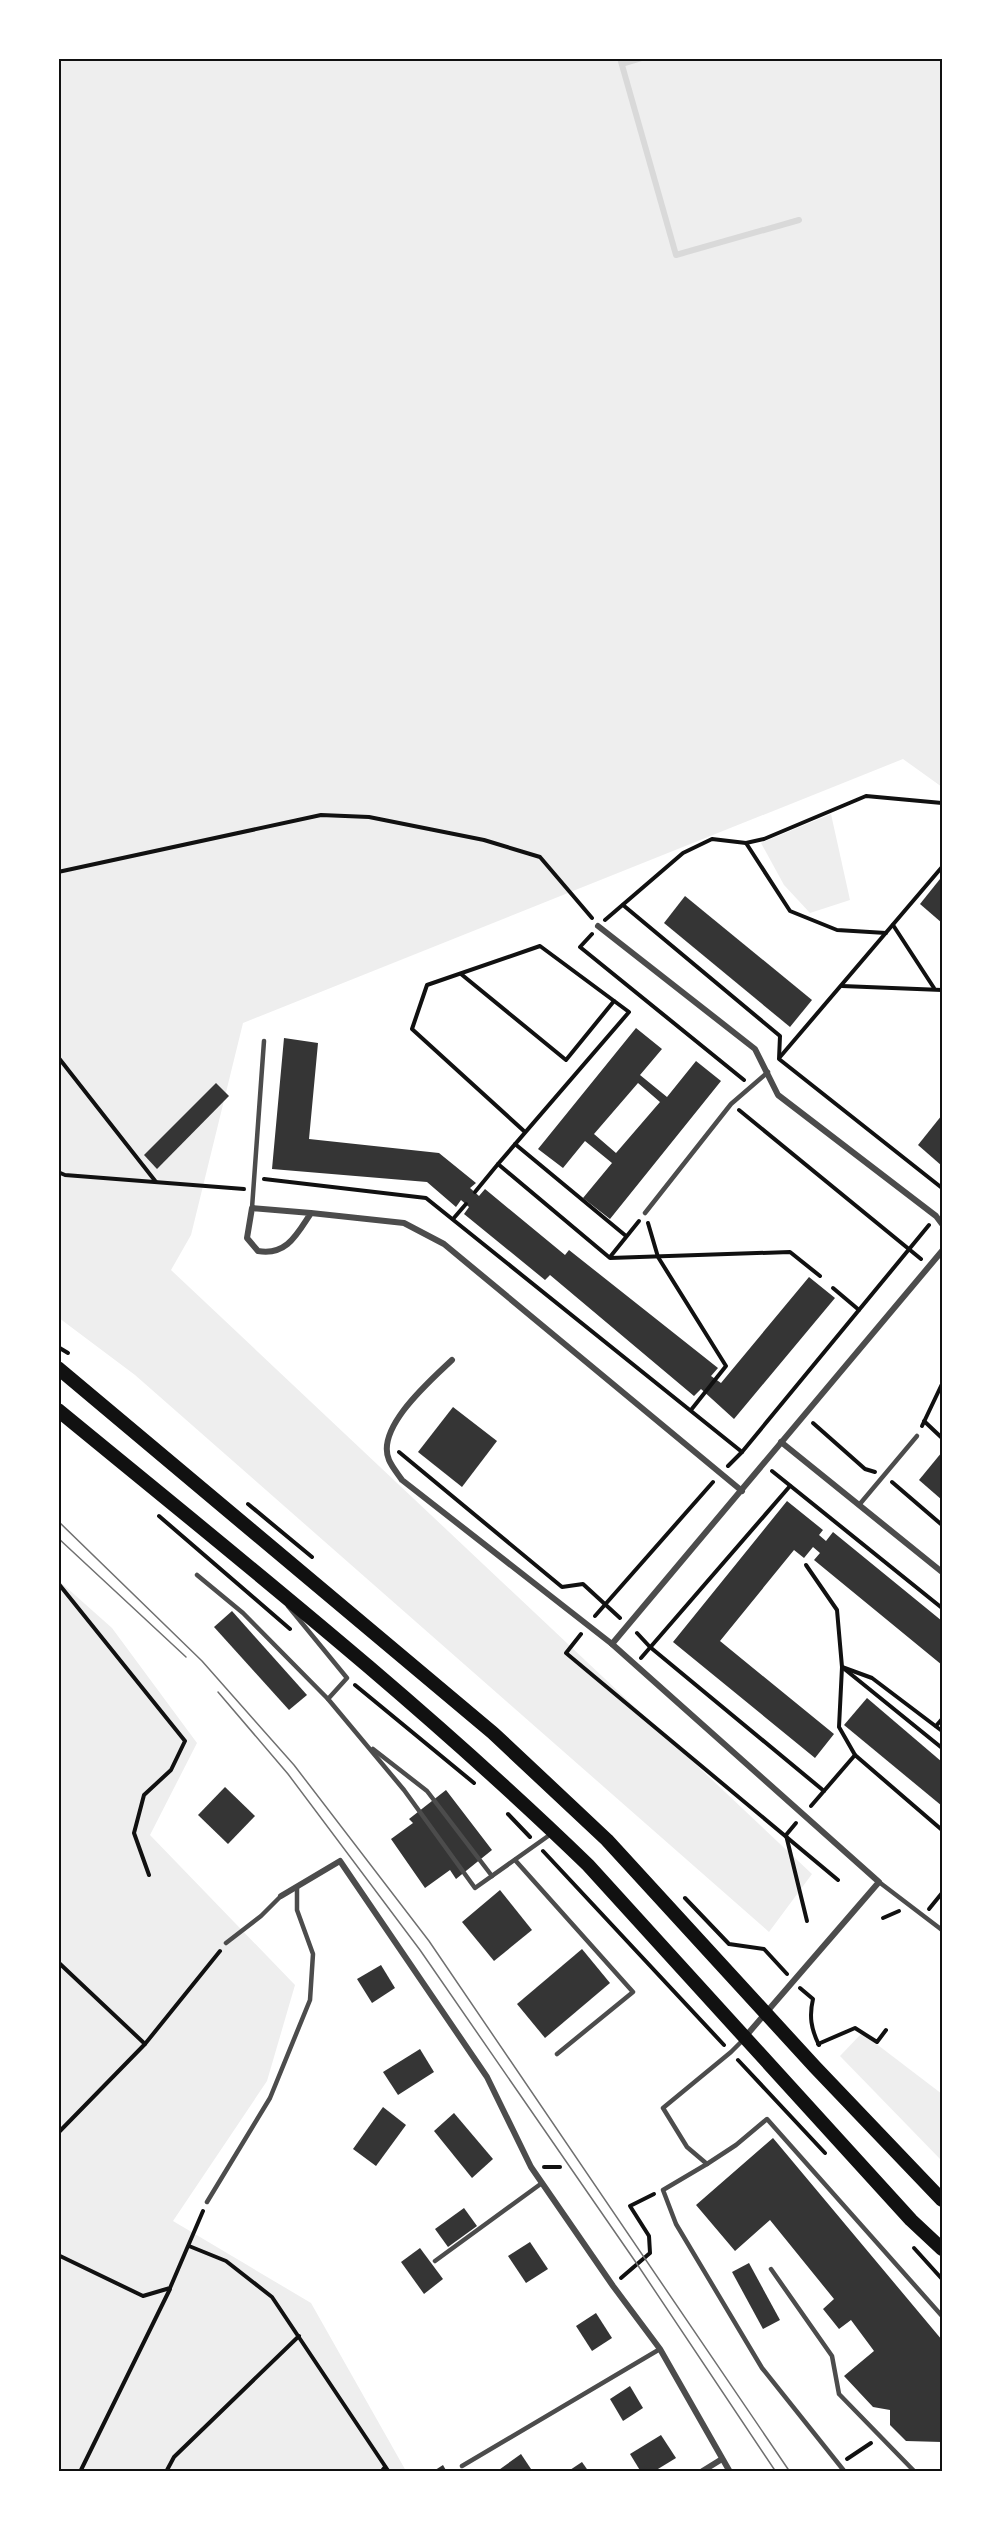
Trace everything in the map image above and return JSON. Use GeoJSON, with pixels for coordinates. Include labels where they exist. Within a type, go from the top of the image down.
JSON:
{"type":"FeatureCollection","features":[{"type":"Feature","properties":{"kind":"main road"},"geometry":{"type":"LineString","coordinates":[[58,1368],[493,1733],[607,1840],[805,2056],[942,2200]]}},
{"type":"Feature","properties":{"kind":"main road"},"geometry":{"type":"LineString","coordinates":[[58,1410],[380,1676],[588,1865],[911,2220],[942,2249]]}},
{"type":"Feature","properties":{"kind":"street"},"geometry":{"type":"LineString","coordinates":[[598,926],[755,1049],[778,1095],[936,1216],[942,1224]]}},
{"type":"Feature","properties":{"kind":"street"},"geometry":{"type":"LineString","coordinates":[[311,1213],[285,1248],[271,1253],[258,1251],[248,1238],[252,1208],[311,1213],[404,1223],[444,1244],[742,1491]]}},
{"type":"Feature","properties":{"kind":"street"},"geometry":{"type":"LineString","coordinates":[[612,1644],[765,1465],[781,1442],[942,1251]]}},
{"type":"Feature","properties":{"kind":"street"},"geometry":{"type":"LineString","coordinates":[[452,1360],[423,1388],[392,1427],[387,1442],[388,1459],[402,1480],[612,1644],[879,1882],[746,2037]]}},
{"type":"Feature","properties":{"kind":"street"},"geometry":{"type":"LineString","coordinates":[[781,1442],[942,1572]]}},
{"type":"Feature","properties":{"kind":"street"},"geometry":{"type":"LineString","coordinates":[[281,1896],[340,1861],[487,2077],[531,2167],[613,2286],[660,2349],[730,2472]]}},
{"type":"Feature","properties":{"kind":"street"},"geometry":{"type":"LineString","coordinates":[[701,2472],[722,2459]]}},
{"type":"Feature","properties":{"kind":"lane"},"geometry":{"type":"LineString","coordinates":[[252,1208],[264,1041]]}},
{"type":"Feature","properties":{"kind":"lane"},"geometry":{"type":"LineString","coordinates":[[645,1213],[731,1104],[768,1072]]}},
{"type":"Feature","properties":{"kind":"lane"},"geometry":{"type":"LineString","coordinates":[[859,1505],[917,1436]]}},
{"type":"Feature","properties":{"kind":"lane"},"geometry":{"type":"LineString","coordinates":[[197,1575],[243,1613],[328,1699],[404,1790],[475,1888],[553,1832]]}},
{"type":"Feature","properties":{"kind":"lane"},"geometry":{"type":"LineString","coordinates":[[271,1585],[347,1678],[328,1699]]}},
{"type":"Feature","properties":{"kind":"lane"},"geometry":{"type":"LineString","coordinates":[[364,1742],[426,1791],[492,1876]]}},
{"type":"Feature","properties":{"kind":"lane"},"geometry":{"type":"LineString","coordinates":[[515,1860],[633,1992],[557,2054]]}},
{"type":"Feature","properties":{"kind":"lane"},"geometry":{"type":"LineString","coordinates":[[879,1882],[942,1930]]}},
{"type":"Feature","properties":{"kind":"lane"},"geometry":{"type":"LineString","coordinates":[[207,2202],[270,2098],[310,2000],[313,1954],[297,1910],[297,1887]]}},
{"type":"Feature","properties":{"kind":"lane"},"geometry":{"type":"LineString","coordinates":[[226,1943],[261,1916],[281,1896]]}},
{"type":"Feature","properties":{"kind":"lane"},"geometry":{"type":"LineString","coordinates":[[707,2164],[687,2147],[663,2108],[746,2037]]}},
{"type":"Feature","properties":{"kind":"lane"},"geometry":{"type":"LineString","coordinates":[[845,2472],[762,2367],[676,2224],[663,2190],[736,2145],[767,2119],[942,2316]]}},
{"type":"Feature","properties":{"kind":"lane"},"geometry":{"type":"LineString","coordinates":[[435,2261],[542,2183]]}},
{"type":"Feature","properties":{"kind":"lane"},"geometry":{"type":"LineString","coordinates":[[771,2269],[832,2356],[839,2394],[915,2472]]}},
{"type":"Feature","properties":{"kind":"lane"},"geometry":{"type":"LineString","coordinates":[[462,2466],[660,2349]]}},
{"type":"Feature","properties":{"kind":"path"},"geometry":{"type":"LineString","coordinates":[[751,1086],[579,947],[598,926],[684,853],[711,839],[746,843],[764,839],[866,796],[942,803]]}},
{"type":"Feature","properties":{"kind":"path"},"geometry":{"type":"LineString","coordinates":[[58,872],[321,815],[369,816],[484,840],[540,857],[598,926]]}},
{"type":"Feature","properties":{"kind":"path"},"geometry":{"type":"LineString","coordinates":[[746,843],[790,911],[837,930],[886,933]]}},
{"type":"Feature","properties":{"kind":"path"},"geometry":{"type":"LineString","coordinates":[[768,1072],[942,867]]}},
{"type":"Feature","properties":{"kind":"path"},"geometry":{"type":"LineString","coordinates":[[623,905],[780,1036],[779,1059]]}},
{"type":"Feature","properties":{"kind":"path"},"geometry":{"type":"LineString","coordinates":[[893,925],[934,988]]}},
{"type":"Feature","properties":{"kind":"path"},"geometry":{"type":"LineString","coordinates":[[475,1192],[629,1012],[540,946],[427,985],[412,1029],[525,1132]]}},
{"type":"Feature","properties":{"kind":"path"},"geometry":{"type":"LineString","coordinates":[[461,973],[566,1060],[614,1001]]}},
{"type":"Feature","properties":{"kind":"path"},"geometry":{"type":"LineString","coordinates":[[841,986],[942,990]]}},
{"type":"Feature","properties":{"kind":"path"},"geometry":{"type":"LineString","coordinates":[[58,1058],[156,1182]]}},
{"type":"Feature","properties":{"kind":"path"},"geometry":{"type":"LineString","coordinates":[[779,1059],[942,1188]]}},
{"type":"Feature","properties":{"kind":"path"},"geometry":{"type":"LineString","coordinates":[[731,1104],[909,1247],[930,1267]]}},
{"type":"Feature","properties":{"kind":"path"},"geometry":{"type":"LineString","coordinates":[[515,1144],[626,1236]]}},
{"type":"Feature","properties":{"kind":"path"},"geometry":{"type":"LineString","coordinates":[[498,1164],[610,1257],[790,1252],[820,1276]]}},
{"type":"Feature","properties":{"kind":"path"},"geometry":{"type":"LineString","coordinates":[[58,1172],[65,1175],[254,1190]]}},
{"type":"Feature","properties":{"kind":"path"},"geometry":{"type":"LineString","coordinates":[[453,1219],[466,1204]]}},
{"type":"Feature","properties":{"kind":"path"},"geometry":{"type":"LineString","coordinates":[[610,1257],[645,1213]]}},
{"type":"Feature","properties":{"kind":"path"},"geometry":{"type":"LineString","coordinates":[[645,1213],[658,1257],[726,1366],[692,1410]]}},
{"type":"Feature","properties":{"kind":"path"},"geometry":{"type":"LineString","coordinates":[[838,1880],[566,1653],[605,1604],[719,1474],[742,1452],[936,1216]]}},
{"type":"Feature","properties":{"kind":"path"},"geometry":{"type":"LineString","coordinates":[[832,1288],[859,1310]]}},
{"type":"Feature","properties":{"kind":"path"},"geometry":{"type":"LineString","coordinates":[[917,1436],[942,1384]]}},
{"type":"Feature","properties":{"kind":"path"},"geometry":{"type":"LineString","coordinates":[[924,1421],[942,1438]]}},
{"type":"Feature","properties":{"kind":"path"},"geometry":{"type":"LineString","coordinates":[[387,1442],[562,1587],[583,1584],[650,1647],[824,1791]]}},
{"type":"Feature","properties":{"kind":"path"},"geometry":{"type":"LineString","coordinates":[[765,1465],[942,1608]]}},
{"type":"Feature","properties":{"kind":"path"},"geometry":{"type":"LineString","coordinates":[[635,1665],[790,1486]]}},
{"type":"Feature","properties":{"kind":"path"},"geometry":{"type":"LineString","coordinates":[[158,1515],[293,1631]]}},
{"type":"Feature","properties":{"kind":"path"},"geometry":{"type":"LineString","coordinates":[[806,1565],[837,1610],[842,1666],[839,1727],[855,1755],[942,1830]]}},
{"type":"Feature","properties":{"kind":"path"},"geometry":{"type":"LineString","coordinates":[[58,1583],[184,1741],[171,1770],[144,1795],[134,1833],[148,1875]]}},
{"type":"Feature","properties":{"kind":"path"},"geometry":{"type":"LineString","coordinates":[[842,1666],[872,1678],[942,1731]]}},
{"type":"Feature","properties":{"kind":"path"},"geometry":{"type":"LineString","coordinates":[[842,1666],[942,1748]]}},
{"type":"Feature","properties":{"kind":"path"},"geometry":{"type":"LineString","coordinates":[[347,1678],[478,1787]]}},
{"type":"Feature","properties":{"kind":"path"},"geometry":{"type":"LineString","coordinates":[[936,1726],[942,1719]]}},
{"type":"Feature","properties":{"kind":"path"},"geometry":{"type":"LineString","coordinates":[[786,1835],[855,1755]]}},
{"type":"Feature","properties":{"kind":"path"},"geometry":{"type":"LineString","coordinates":[[504,1810],[731,2052]]}},
{"type":"Feature","properties":{"kind":"path"},"geometry":{"type":"LineString","coordinates":[[786,1835],[807,1921]]}},
{"type":"Feature","properties":{"kind":"path"},"geometry":{"type":"LineString","coordinates":[[924,1916],[942,1893]]}},
{"type":"Feature","properties":{"kind":"path"},"geometry":{"type":"LineString","coordinates":[[58,2133],[145,2044],[226,1943]]}},
{"type":"Feature","properties":{"kind":"path"},"geometry":{"type":"LineString","coordinates":[[58,1962],[145,2044]]}},
{"type":"Feature","properties":{"kind":"path"},"geometry":{"type":"LineString","coordinates":[[805,2056],[818,2044],[855,2028],[877,2042],[886,2030]]}},
{"type":"Feature","properties":{"kind":"path"},"geometry":{"type":"LineString","coordinates":[[766,2091],[781,2078]]}},
{"type":"Feature","properties":{"kind":"path"},"geometry":{"type":"LineString","coordinates":[[613,2286],[650,2253],[649,2235],[630,2206],[663,2190]]}},
{"type":"Feature","properties":{"kind":"path"},"geometry":{"type":"LineString","coordinates":[[80,2472],[170,2288],[207,2202]]}},
{"type":"Feature","properties":{"kind":"path"},"geometry":{"type":"LineString","coordinates":[[189,2246],[226,2261],[272,2297],[389,2472]]}},
{"type":"Feature","properties":{"kind":"path"},"geometry":{"type":"LineString","coordinates":[[58,2255],[143,2296],[170,2288]]}},
{"type":"Feature","properties":{"kind":"path"},"geometry":{"type":"LineString","coordinates":[[166,2472],[174,2457],[299,2336]]}},
{"type":"Feature","properties":{"kind":"path"},"geometry":{"type":"LineString","coordinates":[[839,2464],[860,2452],[880,2436]]}},
{"type":"Feature","properties":{"kind":"path"},"geometry":{"type":"LineString","coordinates":[[381,2472],[385,2467]]}},
{"type":"Feature","properties":{"kind":"shaded area"},"geometry":{"type":"Polygon","coordinates":[[[58,59],[942,59],[942,787],[903,759],[243,1023],[191,1235],[171,1270],[812,1874],[769,1932],[135,1375],[59,1318],[58,59]]]}},
{"type":"Feature","properties":{"kind":"shaded area"},"geometry":{"type":"Polygon","coordinates":[[[831,814],[850,900],[810,913],[784,885],[761,843],[831,814]]]}},
{"type":"Feature","properties":{"kind":"shaded area"},"geometry":{"type":"Polygon","coordinates":[[[58,1580],[112,1628],[197,1743],[150,1835],[295,1985],[267,2081],[173,2221],[311,2303],[406,2471],[59,2471],[58,1580]]]}},
{"type":"Feature","properties":{"kind":"shaded area"},"geometry":{"type":"Polygon","coordinates":[[[862,2033],[942,2094],[942,2161],[840,2056],[862,2033]]]}},
{"type":"Feature","properties":{"kind":"building"},"geometry":{"type":"Polygon","coordinates":[[[940,879],[942,881],[942,923],[920,904],[940,879]]]}},
{"type":"Feature","properties":{"kind":"building"},"geometry":{"type":"Polygon","coordinates":[[[685,896],[812,1000],[790,1027],[664,923],[685,896]]]}},
{"type":"Feature","properties":{"kind":"building"},"geometry":{"type":"Polygon","coordinates":[[[636,1028],[662,1049],[640,1075],[667,1097],[696,1061],[721,1081],[610,1219],[583,1198],[612,1163],[585,1141],[563,1168],[538,1149],[636,1028]],[[638,1083],[594,1134],[616,1153],[660,1102],[638,1083]]]}},
{"type":"Feature","properties":{"kind":"building"},"geometry":{"type":"Polygon","coordinates":[[[284,1038],[318,1043],[309,1139],[439,1153],[476,1183],[470,1188],[479,1196],[485,1189],[565,1255],[569,1250],[718,1368],[711,1376],[721,1383],[809,1277],[835,1298],[734,1419],[701,1389],[694,1396],[550,1275],[545,1280],[464,1214],[469,1207],[461,1200],[456,1207],[427,1182],[272,1169],[284,1038]]]}},
{"type":"Feature","properties":{"kind":"building"},"geometry":{"type":"Polygon","coordinates":[[[216,1083],[229,1096],[157,1169],[144,1155],[216,1083]]]}},
{"type":"Feature","properties":{"kind":"building"},"geometry":{"type":"Polygon","coordinates":[[[942,1115],[942,1166],[918,1145],[942,1115]]]}},
{"type":"Feature","properties":{"kind":"building"},"geometry":{"type":"Polygon","coordinates":[[[453,1407],[497,1441],[462,1487],[418,1452],[453,1407]]]}},
{"type":"Feature","properties":{"kind":"building"},"geometry":{"type":"Polygon","coordinates":[[[942,1452],[942,1500],[919,1480],[942,1452]]]}},
{"type":"Feature","properties":{"kind":"building"},"geometry":{"type":"Polygon","coordinates":[[[787,1501],[823,1530],[819,1535],[826,1541],[833,1532],[942,1621],[942,1665],[814,1560],[820,1553],[813,1547],[804,1558],[794,1550],[720,1641],[834,1734],[815,1758],[673,1642],[787,1501]]]}},
{"type":"Feature","properties":{"kind":"building"},"geometry":{"type":"Polygon","coordinates":[[[232,1611],[307,1695],[289,1710],[214,1627],[232,1611]]]}},
{"type":"Feature","properties":{"kind":"building"},"geometry":{"type":"Polygon","coordinates":[[[867,1698],[942,1762],[942,1806],[844,1725],[867,1698]]]}},
{"type":"Feature","properties":{"kind":"building"},"geometry":{"type":"Polygon","coordinates":[[[225,1787],[255,1816],[228,1844],[198,1815],[225,1787]]]}},
{"type":"Feature","properties":{"kind":"building"},"geometry":{"type":"Polygon","coordinates":[[[446,1790],[492,1850],[456,1879],[450,1870],[425,1888],[391,1839],[413,1823],[409,1819],[446,1790]]]}},
{"type":"Feature","properties":{"kind":"building"},"geometry":{"type":"Polygon","coordinates":[[[500,1890],[532,1930],[494,1961],[462,1922],[500,1890]]]}},
{"type":"Feature","properties":{"kind":"building"},"geometry":{"type":"Polygon","coordinates":[[[582,1949],[610,1983],[545,2038],[517,2004],[582,1949]]]}},
{"type":"Feature","properties":{"kind":"building"},"geometry":{"type":"Polygon","coordinates":[[[381,1965],[395,1988],[372,2003],[357,1979],[381,1965]]]}},
{"type":"Feature","properties":{"kind":"building"},"geometry":{"type":"Polygon","coordinates":[[[420,2049],[434,2072],[398,2095],[383,2072],[420,2049]]]}},
{"type":"Feature","properties":{"kind":"building"},"geometry":{"type":"Polygon","coordinates":[[[383,2107],[406,2125],[376,2166],[353,2149],[383,2107]]]}},
{"type":"Feature","properties":{"kind":"building"},"geometry":{"type":"Polygon","coordinates":[[[454,2113],[493,2159],[472,2178],[434,2131],[454,2113]]]}},
{"type":"Feature","properties":{"kind":"building"},"geometry":{"type":"Polygon","coordinates":[[[773,2138],[942,2340],[942,2442],[906,2441],[890,2425],[890,2410],[873,2407],[844,2376],[874,2351],[851,2320],[839,2329],[823,2309],[834,2299],[770,2220],[735,2251],[696,2205],[773,2138]]]}},
{"type":"Feature","properties":{"kind":"building"},"geometry":{"type":"Polygon","coordinates":[[[464,2208],[477,2226],[448,2247],[435,2229],[464,2208]]]}},
{"type":"Feature","properties":{"kind":"building"},"geometry":{"type":"Polygon","coordinates":[[[530,2242],[548,2269],[526,2283],[508,2256],[530,2242]]]}},
{"type":"Feature","properties":{"kind":"building"},"geometry":{"type":"Polygon","coordinates":[[[420,2248],[443,2279],[424,2294],[401,2262],[420,2248]]]}},
{"type":"Feature","properties":{"kind":"building"},"geometry":{"type":"Polygon","coordinates":[[[749,2263],[780,2320],[763,2329],[732,2272],[749,2263]]]}},
{"type":"Feature","properties":{"kind":"building"},"geometry":{"type":"Polygon","coordinates":[[[596,2313],[612,2338],[592,2351],[576,2326],[596,2313]]]}},
{"type":"Feature","properties":{"kind":"building"},"geometry":{"type":"Polygon","coordinates":[[[630,2386],[643,2408],[623,2421],[610,2399],[630,2386]]]}},
{"type":"Feature","properties":{"kind":"building"},"geometry":{"type":"Polygon","coordinates":[[[661,2435],[676,2458],[653,2472],[641,2472],[630,2454],[661,2435]]]}},
{"type":"Feature","properties":{"kind":"building"},"geometry":{"type":"Polygon","coordinates":[[[521,2454],[533,2472],[496,2472],[521,2454]]]}},
{"type":"Feature","properties":{"kind":"building"},"geometry":{"type":"Polygon","coordinates":[[[582,2462],[589,2472],[567,2472],[582,2462]]]}},
{"type":"Feature","properties":{"kind":"building"},"geometry":{"type":"Polygon","coordinates":[[[443,2465],[447,2472],[432,2472],[443,2465]]]}},
{"type":"Feature","properties":{"kind":"waterway"},"geometry":{"type":"LineString","coordinates":[[620,58],[676,255],[799,220]]}},
{"type":"Feature","properties":{"kind":"waterway"},"geometry":{"type":"LineString","coordinates":[[622,64],[642,58]]}},
{"type":"Feature","properties":{"kind":"tram line"},"geometry":{"type":"LineString","coordinates":[[58,1521],[202,1661],[294,1765],[429,1941],[790,2472]]}},
{"type":"Feature","properties":{"kind":"tram line"},"geometry":{"type":"LineString","coordinates":[[58,1538],[186,1657]]}},
{"type":"Feature","properties":{"kind":"tram line"},"geometry":{"type":"LineString","coordinates":[[218,1692],[288,1774],[420,1950],[637,2264],[776,2472]]}}]}
